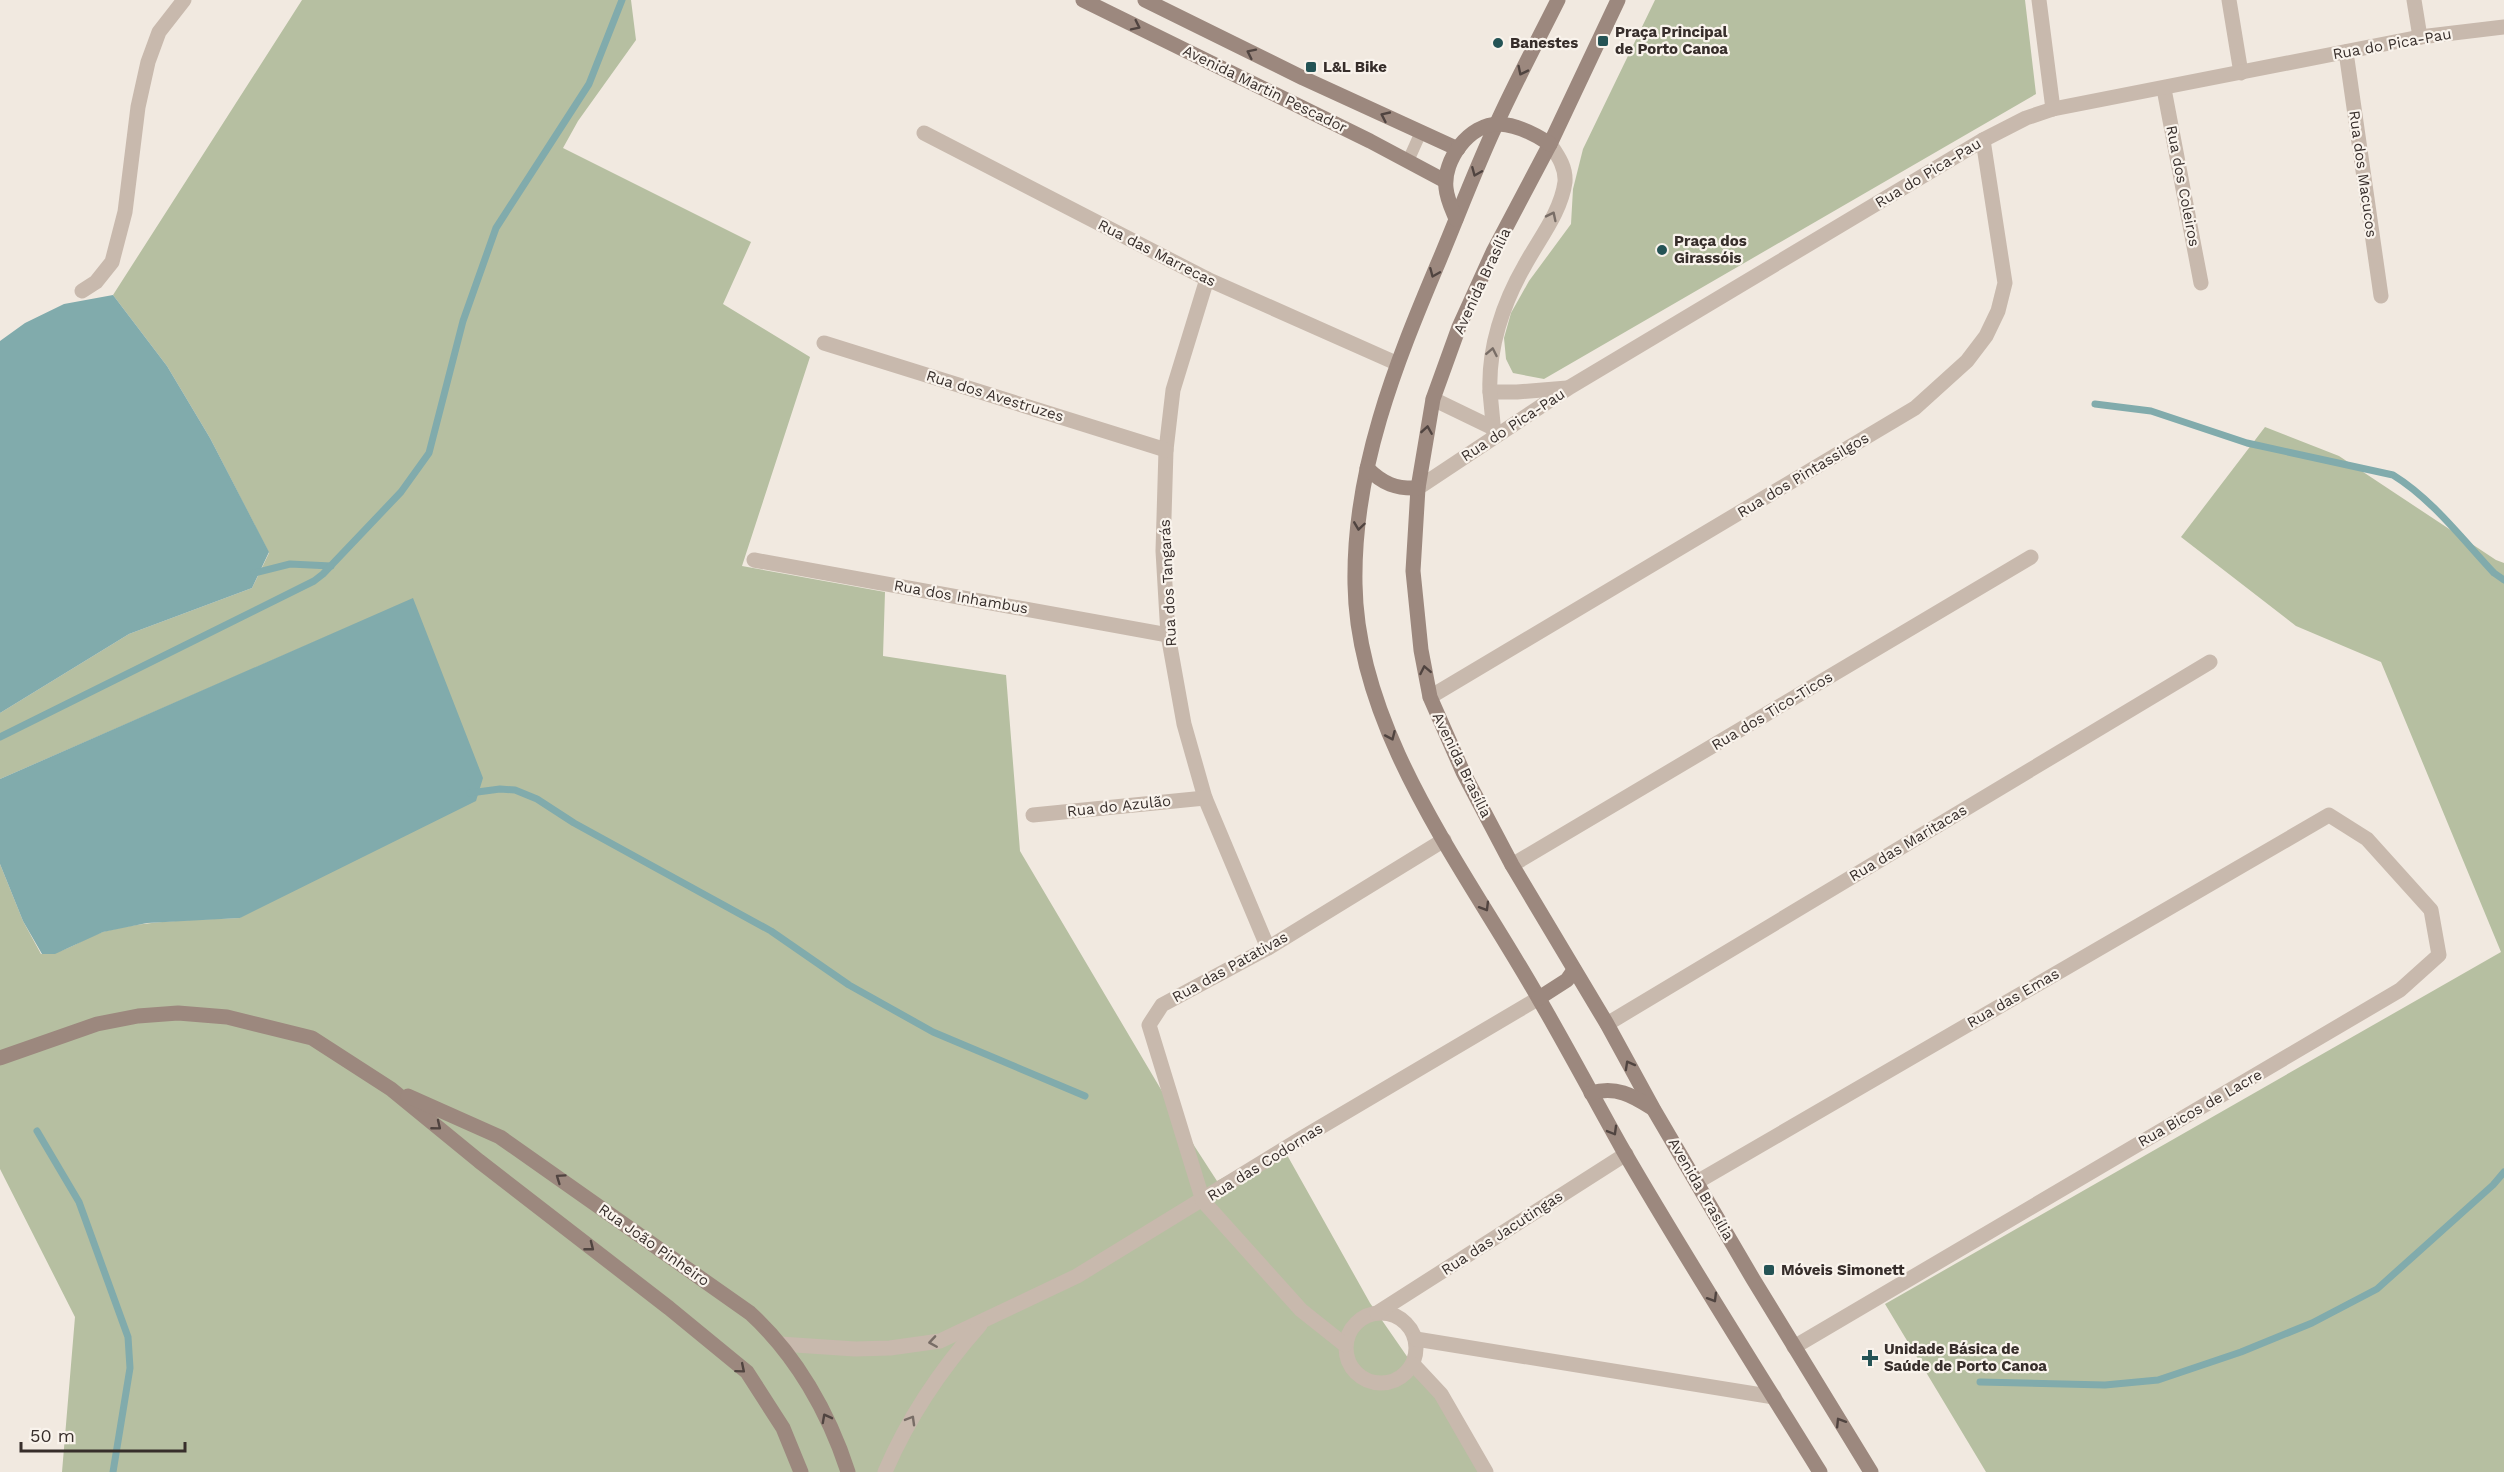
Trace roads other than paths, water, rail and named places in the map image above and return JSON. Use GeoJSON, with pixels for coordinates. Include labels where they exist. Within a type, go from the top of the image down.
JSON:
{"type":"FeatureCollection","features":[{"type":"Feature","properties":{"kind":"street"},"geometry":{"type":"LineString","coordinates":[[82,291],[96,282],[112,262],[125,212],[138,107],[148,62],[159,32],[184,0]]}},
{"type":"Feature","properties":{"kind":"street","name":"Avenida Martin Pescador"},"geometry":{"type":"LineString","coordinates":[[1083,0],[1445,181]]}},
{"type":"Feature","properties":{"kind":"street","name":"Avenida Martin Pescador"},"geometry":{"type":"LineString","coordinates":[[1145,0],[1304,78],[1458,149]]}},
{"type":"Feature","properties":{"kind":"street"},"geometry":{"type":"LineString","coordinates":[[1558,0],[1496,124],[1396,363],[1367,468],[1358,533],[1355,582],[1362,653],[1369,682],[1390,734],[1444,840],[1539,998],[1626,1154],[1820,1472]]}},
{"type":"Feature","properties":{"kind":"street","name":"Avenida Brasília"},"geometry":{"type":"LineString","coordinates":[[1618,0],[1550,144],[1488,263],[1459,327],[1433,399],[1418,488],[1413,571],[1421,650],[1430,697],[1463,772],[1512,865],[1794,1347],[1871,1472]]}},
{"type":"Feature","properties":{"kind":"street"},"geometry":{"type":"LineString","coordinates":[[2039,0],[2053,109]]}},
{"type":"Feature","properties":{"kind":"street"},"geometry":{"type":"LineString","coordinates":[[2229,0],[2241,73]]}},
{"type":"Feature","properties":{"kind":"street"},"geometry":{"type":"LineString","coordinates":[[2414,0],[2420,37]]}},
{"type":"Feature","properties":{"kind":"street","name":"Rua do Pica-Pau"},"geometry":{"type":"LineString","coordinates":[[1418,488],[1493,433],[1983,140],[2026,118],[2053,109],[2420,37],[2504,27]]}},
{"type":"Feature","properties":{"kind":"street","name":"Rua dos Macucos"},"geometry":{"type":"LineString","coordinates":[[2346,52],[2381,296]]}},
{"type":"Feature","properties":{"kind":"street","name":"Rua dos Coleiros"},"geometry":{"type":"LineString","coordinates":[[2164,89],[2201,283]]}},
{"type":"Feature","properties":{"kind":"street"},"geometry":{"type":"LineString","coordinates":[[1456,219],[1445,181],[1452,158],[1474,133],[1496,124],[1526,130],[1550,144],[1563,166],[1565,181],[1553,214],[1523,267],[1504,310],[1492,347],[1489,369],[1493,433]]}},
{"type":"Feature","properties":{"kind":"street","name":"Rua das Marrecas"},"geometry":{"type":"LineString","coordinates":[[924,133],[1208,279],[1396,363]]}},
{"type":"Feature","properties":{"kind":"street","name":"Rua dos Pintassilgos"},"geometry":{"type":"LineString","coordinates":[[1430,697],[1915,408],[1967,361],[1986,336],[1998,311],[2005,283],[1983,140]]}},
{"type":"Feature","properties":{"kind":"street","name":"Rua dos Tangarás"},"geometry":{"type":"LineString","coordinates":[[1208,279],[1173,390],[1166,450],[1163,551],[1167,635],[1184,724],[1205,798],[1268,948]]}},
{"type":"Feature","properties":{"kind":"street","name":"Rua dos Avestruzes"},"geometry":{"type":"LineString","coordinates":[[824,343],[1166,450]]}},
{"type":"Feature","properties":{"kind":"street"},"geometry":{"type":"LineString","coordinates":[[1490,392],[1570,387]]}},
{"type":"Feature","properties":{"kind":"street"},"geometry":{"type":"LineString","coordinates":[[1433,399],[1493,433]]}},
{"type":"Feature","properties":{"kind":"street"},"geometry":{"type":"LineString","coordinates":[[1367,468],[1375,476],[1394,487],[1418,488]]}},
{"type":"Feature","properties":{"kind":"street","name":"Rua dos Tico-Ticos"},"geometry":{"type":"LineString","coordinates":[[1512,865],[2031,557]]}},
{"type":"Feature","properties":{"kind":"street","name":"Rua dos Inhambus"},"geometry":{"type":"LineString","coordinates":[[754,560],[1167,635]]}},
{"type":"Feature","properties":{"kind":"street","name":"Rua das Maritacas"},"geometry":{"type":"LineString","coordinates":[[1607,1024],[2210,662]]}},
{"type":"Feature","properties":{"kind":"street","name":"Rua do Azulão"},"geometry":{"type":"LineString","coordinates":[[1033,815],[1205,798]]}},
{"type":"Feature","properties":{"kind":"street","name":"Rua das Emas"},"geometry":{"type":"LineString","coordinates":[[1697,1182],[2329,815]]}},
{"type":"Feature","properties":{"kind":"street","name":"Rua Bicos de Lacre"},"geometry":{"type":"LineString","coordinates":[[1794,1347],[2400,990],[2439,955],[2431,910],[2367,839],[2329,815]]}},
{"type":"Feature","properties":{"kind":"street","name":"Rua das Patativas"},"geometry":{"type":"LineString","coordinates":[[1203,1201],[1149,1025],[1162,1005],[1268,948],[1444,840]]}},
{"type":"Feature","properties":{"kind":"street"},"geometry":{"type":"LineString","coordinates":[[1539,998],[1567,980],[1574,970]]}},
{"type":"Feature","properties":{"kind":"street","name":"Rua das Codornas"},"geometry":{"type":"LineString","coordinates":[[780,1344],[855,1349],[890,1348],[940,1341],[1077,1276],[1203,1201],[1302,1138],[1539,998]]}},
{"type":"Feature","properties":{"kind":"street","name":"Rua João Pinheiro"},"geometry":{"type":"LineString","coordinates":[[0,1058],[97,1024],[138,1016],[178,1013],[227,1017],[312,1038],[391,1089],[747,1372],[783,1428],[801,1472]]}},
{"type":"Feature","properties":{"kind":"street","name":"Rua João Pinheiro"},"geometry":{"type":"LineString","coordinates":[[391,1089],[500,1137],[750,1313],[780,1344],[807,1384],[829,1422],[848,1472]]}},
{"type":"Feature","properties":{"kind":"street"},"geometry":{"type":"LineString","coordinates":[[1591,1093],[1606,1090],[1621,1092],[1636,1098],[1654,1110]]}},
{"type":"Feature","properties":{"kind":"street","name":"Rua das Jacutingas"},"geometry":{"type":"LineString","coordinates":[[1377,1313],[1626,1154]]}},
{"type":"Feature","properties":{"kind":"street"},"geometry":{"type":"LineString","coordinates":[[1203,1201],[1301,1311],[1345,1345]]}},
{"type":"Feature","properties":{"kind":"street"},"geometry":{"type":"LineString","coordinates":[[1377,1313],[1390,1313],[1402,1319],[1411,1328],[1416,1340],[1417,1352],[1406,1374],[1396,1381],[1384,1384],[1360,1377],[1352,1368],[1345,1345],[1356,1323],[1366,1316],[1377,1313]]}},
{"type":"Feature","properties":{"kind":"street","name":"Rua das Codornas"},"geometry":{"type":"LineString","coordinates":[[885,1472],[908,1425],[935,1380],[986,1318]]}},
{"type":"Feature","properties":{"kind":"street"},"geometry":{"type":"LineString","coordinates":[[1416,1340],[1774,1397]]}},
{"type":"Feature","properties":{"kind":"street"},"geometry":{"type":"LineString","coordinates":[[1413,1364],[1445,1400],[1486,1472]]}},
{"type":"Feature","properties":{"kind":"lane"},"geometry":{"type":"LineString","coordinates":[[1408,161],[1421,132]]}},
{"type":"Feature","properties":{"kind":"water"},"geometry":{"type":"Polygon","coordinates":[[[113,295],[167,366],[210,438],[269,552],[252,588],[129,634],[0,713],[0,341],[25,323],[64,304],[113,295]]]}},
{"type":"Feature","properties":{"kind":"water"},"geometry":{"type":"Polygon","coordinates":[[[413,598],[483,778],[476,801],[240,918],[147,923],[103,932],[55,954],[42,954],[23,921],[0,864],[0,779],[413,598]]]}},
{"type":"Feature","properties":{"kind":"waterway"},"geometry":{"type":"LineString","coordinates":[[0,737],[314,581],[401,492],[429,453],[463,321],[496,228],[589,84],[622,0]]}},
{"type":"Feature","properties":{"kind":"waterway"},"geometry":{"type":"LineString","coordinates":[[2095,404],[2151,411],[2247,443],[2393,475],[2434,508],[2494,573],[2504,580]]}},
{"type":"Feature","properties":{"kind":"waterway"},"geometry":{"type":"LineString","coordinates":[[254,573],[290,564],[331,566]]}},
{"type":"Feature","properties":{"kind":"waterway"},"geometry":{"type":"LineString","coordinates":[[470,793],[500,789],[515,790],[537,799],[574,823],[771,931],[849,985],[933,1032],[1085,1096]]}},
{"type":"Feature","properties":{"kind":"waterway"},"geometry":{"type":"LineString","coordinates":[[37,1131],[79,1202],[128,1337],[130,1368],[113,1472]]}},
{"type":"Feature","properties":{"kind":"waterway"},"geometry":{"type":"LineString","coordinates":[[1980,1382],[2105,1385],[2158,1380],[2241,1352],[2312,1323],[2377,1289],[2493,1185],[2504,1172]]}},
{"type":"Feature","properties":{"kind":"place","name":"Praça Principal de Porto Canoa"},"geometry":{"type":"Point","coordinates":[1603,41]}},
{"type":"Feature","properties":{"kind":"place","name":"Banestes"},"geometry":{"type":"Point","coordinates":[1498,43]}},
{"type":"Feature","properties":{"kind":"place","name":"L&L Bike"},"geometry":{"type":"Point","coordinates":[1311,67]}},
{"type":"Feature","properties":{"kind":"place","name":"Praça dos Girassóis"},"geometry":{"type":"Point","coordinates":[1662,250]}},
{"type":"Feature","properties":{"kind":"place","name":"Móveis Simonett"},"geometry":{"type":"Point","coordinates":[1769,1270]}},
{"type":"Feature","properties":{"kind":"place","name":"Unidade Básica de Saúde de Porto Canoa"},"geometry":{"type":"Point","coordinates":[1870,1358]}}]}
